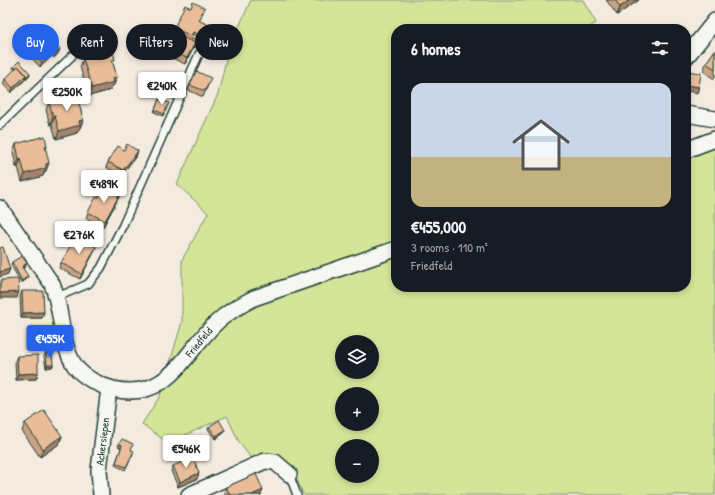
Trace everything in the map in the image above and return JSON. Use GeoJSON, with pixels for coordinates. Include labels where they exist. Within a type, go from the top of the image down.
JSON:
{"type":"FeatureCollection","features":[{"type":"Feature","properties":{"kind":"street"},"geometry":{"type":"LineString","coordinates":[[691,51],[715,21]]}},
{"type":"Feature","properties":{"kind":"street"},"geometry":{"type":"LineString","coordinates":[[691,115],[715,119]]}},
{"type":"Feature","properties":{"kind":"street"},"geometry":{"type":"LineString","coordinates":[[691,148],[715,140]]}},
{"type":"Feature","properties":{"kind":"street","name":"Friedfeld"},"geometry":{"type":"LineString","coordinates":[[0,208],[49,277],[56,297],[64,340],[76,366],[96,383],[108,388],[132,391],[156,385],[168,377],[182,364],[218,321],[238,307],[274,290],[391,252]]}},
{"type":"Feature","properties":{"kind":"street","name":"Ackersiepen"},"geometry":{"type":"LineString","coordinates":[[101,495],[98,470],[108,388]]}},
{"type":"Feature","properties":{"kind":"street"},"geometry":{"type":"LineString","coordinates":[[188,495],[266,461],[275,462],[289,474]]}},
{"type":"Feature","properties":{"kind":"lane"},"geometry":{"type":"LineString","coordinates":[[0,125],[68,60]]}},
{"type":"Feature","properties":{"kind":"lane"},"geometry":{"type":"LineString","coordinates":[[56,297],[88,284],[102,268],[123,225],[196,60]]}},
{"type":"Feature","properties":{"kind":"lane"},"geometry":{"type":"LineString","coordinates":[[289,474],[297,495]]}},
{"type":"Feature","properties":{"kind":"green space"},"geometry":{"type":"Polygon","coordinates":[[[251,0],[583,0],[596,23],[594,24],[391,24],[391,292],[691,292],[691,148],[715,139],[715,495],[304,495],[291,468],[253,461],[239,442],[227,416],[168,443],[142,424],[160,396],[182,322],[182,260],[208,213],[177,184],[218,94],[226,60],[243,60],[243,24],[240,24],[251,0]]]}},
{"type":"Feature","properties":{"kind":"building"},"geometry":{"type":"Polygon","coordinates":[[[615,0],[630,0],[620,7],[615,0]]]}},
{"type":"Feature","properties":{"kind":"building"},"geometry":{"type":"Polygon","coordinates":[[[193,2],[205,8],[198,20],[207,24],[195,24],[195,33],[193,32],[191,36],[187,34],[187,24],[176,24],[185,5],[191,8],[193,2]]]}},
{"type":"Feature","properties":{"kind":"building"},"geometry":{"type":"Polygon","coordinates":[[[192,34],[195,36],[195,41],[190,38],[192,34]]]}},
{"type":"Feature","properties":{"kind":"building"},"geometry":{"type":"Polygon","coordinates":[[[187,39],[195,43],[187,58],[187,39]]]}},
{"type":"Feature","properties":{"kind":"building"},"geometry":{"type":"Polygon","coordinates":[[[715,50],[715,69],[706,63],[715,50]]]}},
{"type":"Feature","properties":{"kind":"building"},"geometry":{"type":"Polygon","coordinates":[[[83,60],[112,60],[117,77],[113,78],[114,82],[92,88],[83,60]]]}},
{"type":"Feature","properties":{"kind":"building"},"geometry":{"type":"Polygon","coordinates":[[[19,61],[30,73],[25,78],[26,75],[18,66],[16,68],[14,66],[19,61]]]}},
{"type":"Feature","properties":{"kind":"building"},"geometry":{"type":"Polygon","coordinates":[[[18,66],[26,75],[13,88],[5,79],[18,66]]]}},
{"type":"Feature","properties":{"kind":"building"},"geometry":{"type":"Polygon","coordinates":[[[196,71],[211,78],[205,91],[190,85],[196,71]]]}},
{"type":"Feature","properties":{"kind":"building"},"geometry":{"type":"Polygon","coordinates":[[[691,72],[701,73],[699,87],[691,86],[691,72]]]}},
{"type":"Feature","properties":{"kind":"building"},"geometry":{"type":"Polygon","coordinates":[[[79,93],[81,103],[79,103],[83,120],[79,121],[80,125],[59,131],[49,102],[79,93]]]}},
{"type":"Feature","properties":{"kind":"building"},"geometry":{"type":"Polygon","coordinates":[[[159,99],[169,103],[164,114],[155,110],[159,99]]]}},
{"type":"Feature","properties":{"kind":"building"},"geometry":{"type":"Polygon","coordinates":[[[45,136],[47,146],[45,146],[49,163],[46,164],[46,168],[25,174],[21,159],[19,159],[16,144],[45,136]]]}},
{"type":"Feature","properties":{"kind":"building"},"geometry":{"type":"Polygon","coordinates":[[[127,144],[138,151],[123,170],[108,162],[118,146],[124,150],[127,144]]]}},
{"type":"Feature","properties":{"kind":"building"},"geometry":{"type":"Polygon","coordinates":[[[105,186],[120,194],[105,221],[88,212],[96,197],[98,198],[105,186]]]}},
{"type":"Feature","properties":{"kind":"building"},"geometry":{"type":"Polygon","coordinates":[[[76,235],[96,247],[82,274],[61,263],[76,235]]]}},
{"type":"Feature","properties":{"kind":"building"},"geometry":{"type":"Polygon","coordinates":[[[3,247],[10,269],[0,272],[0,248],[3,247]]]}},
{"type":"Feature","properties":{"kind":"building"},"geometry":{"type":"Polygon","coordinates":[[[22,256],[27,263],[22,267],[28,276],[22,281],[12,262],[22,256]]]}},
{"type":"Feature","properties":{"kind":"building"},"geometry":{"type":"Polygon","coordinates":[[[18,279],[19,292],[0,293],[1,280],[18,279]]]}},
{"type":"Feature","properties":{"kind":"building"},"geometry":{"type":"Polygon","coordinates":[[[22,291],[43,291],[44,312],[23,313],[22,291]]]}},
{"type":"Feature","properties":{"kind":"building"},"geometry":{"type":"Polygon","coordinates":[[[52,352],[53,365],[47,365],[46,353],[52,352]]]}},
{"type":"Feature","properties":{"kind":"building"},"geometry":{"type":"Polygon","coordinates":[[[38,355],[38,373],[18,374],[17,356],[38,355]]]}},
{"type":"Feature","properties":{"kind":"building"},"geometry":{"type":"Polygon","coordinates":[[[44,410],[62,436],[43,449],[25,423],[44,410]]]}},
{"type":"Feature","properties":{"kind":"building"},"geometry":{"type":"Polygon","coordinates":[[[219,420],[225,430],[216,436],[209,427],[219,420]]]}},
{"type":"Feature","properties":{"kind":"building"},"geometry":{"type":"Polygon","coordinates":[[[122,439],[133,444],[131,450],[134,451],[126,467],[116,463],[122,445],[119,444],[122,439]]]}},
{"type":"Feature","properties":{"kind":"building"},"geometry":{"type":"Polygon","coordinates":[[[193,457],[199,473],[180,482],[173,466],[193,457]]]}},
{"type":"Feature","properties":{"kind":"building"},"geometry":{"type":"Polygon","coordinates":[[[256,474],[263,490],[252,495],[230,495],[226,487],[256,474]]]}}]}
